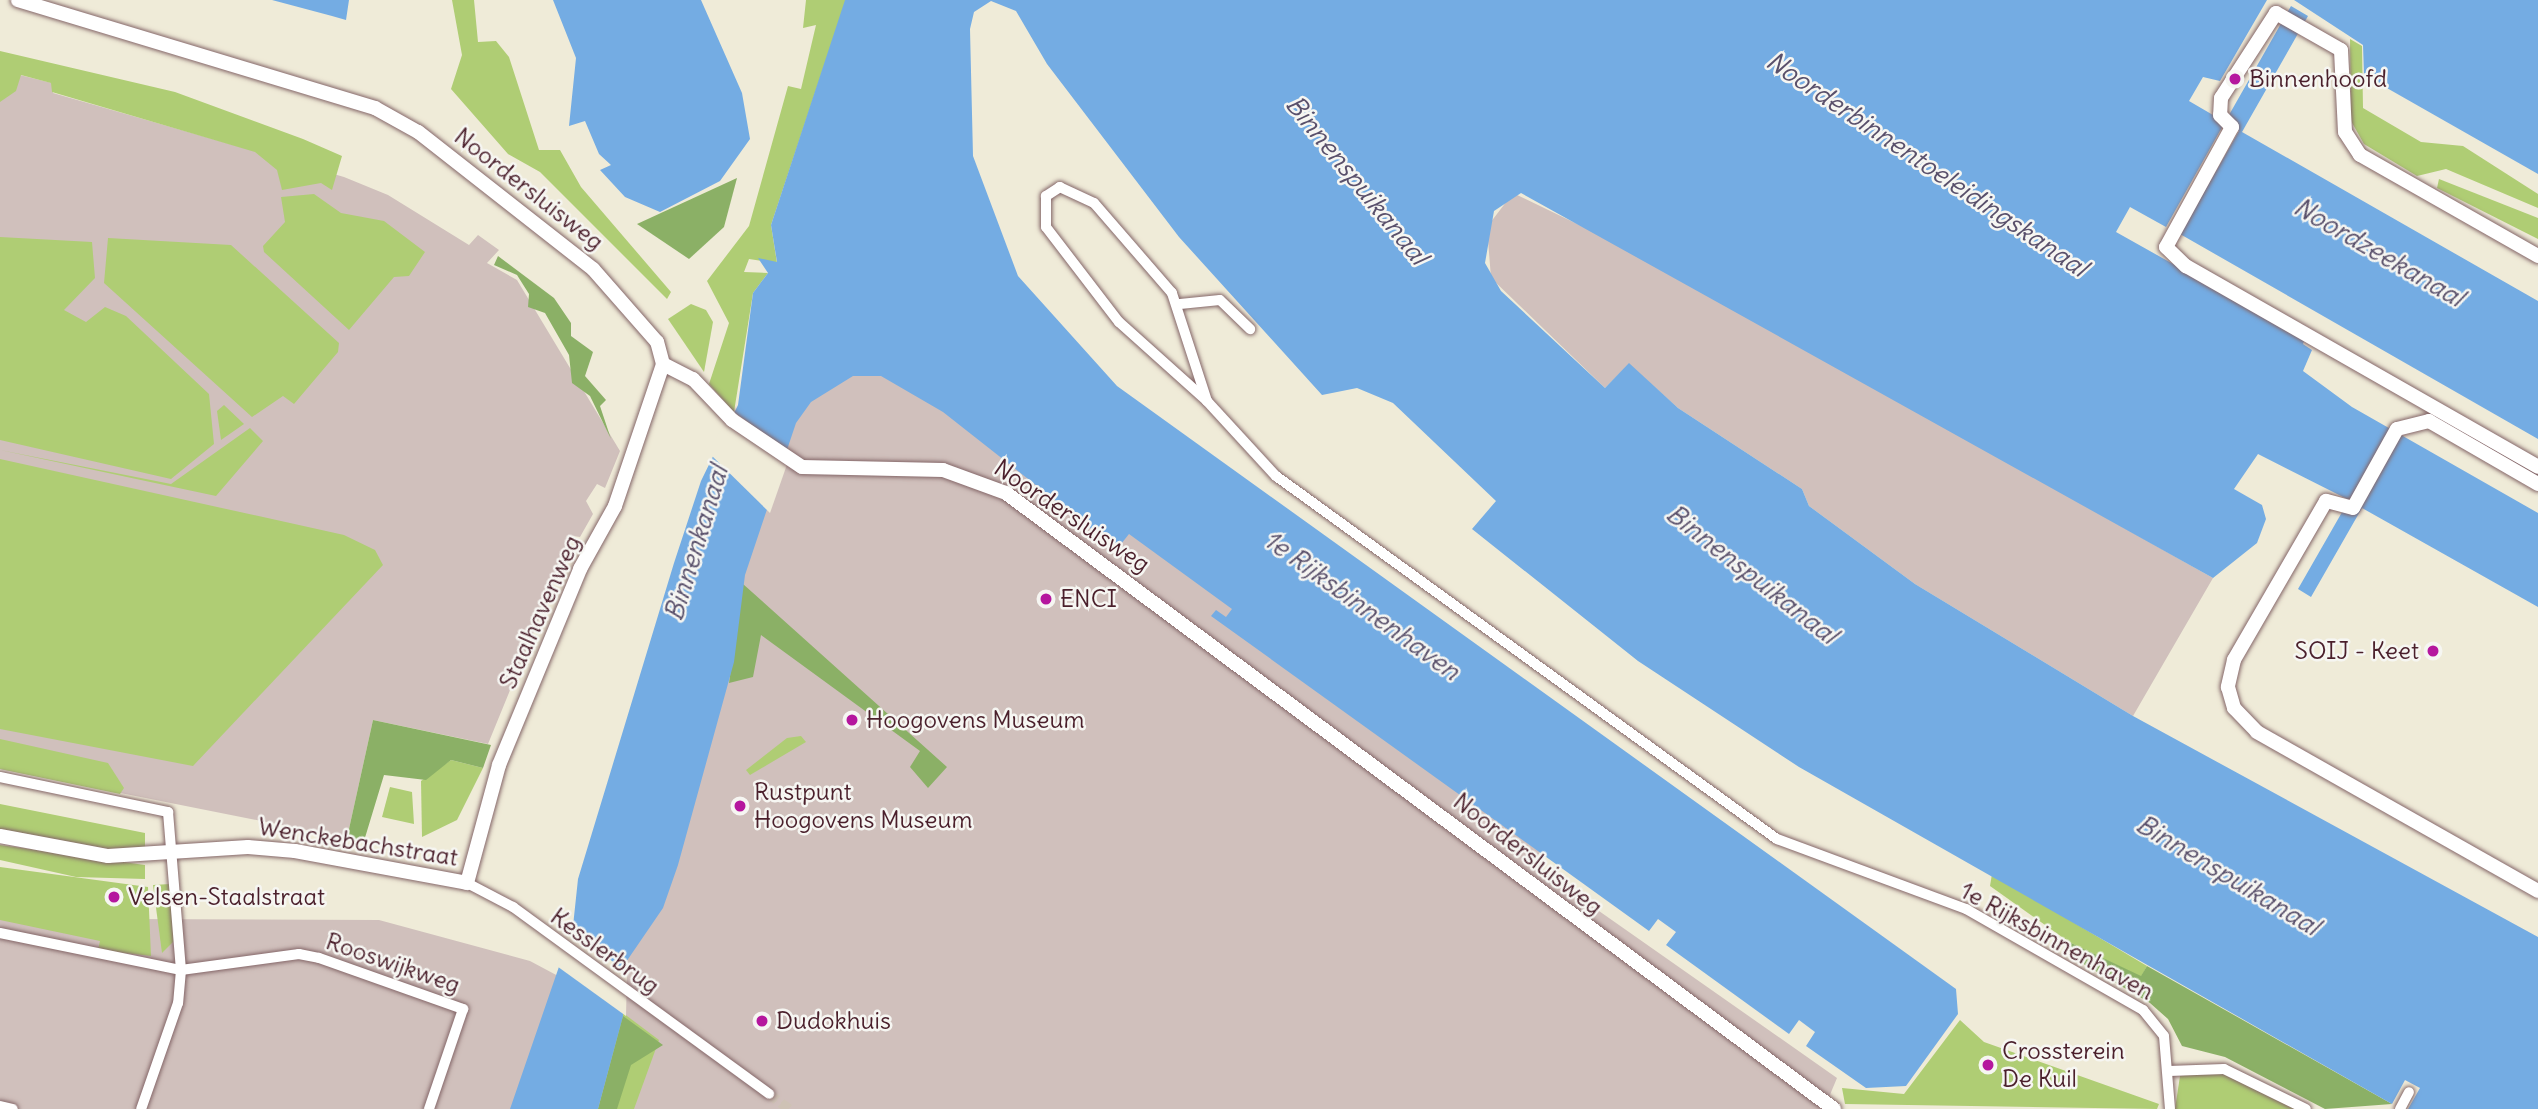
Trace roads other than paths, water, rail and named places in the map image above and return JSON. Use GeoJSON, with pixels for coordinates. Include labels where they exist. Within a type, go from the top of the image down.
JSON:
{"type":"FeatureCollection","features":[{"type":"Feature","properties":{"kind":"street","name":"Noordersluisweg"},"geometry":{"type":"LineString","coordinates":[[18,0],[375,108],[418,132],[593,269],[657,342],[663,364],[693,379],[716,406],[791,461],[820,471],[943,470],[1006,493],[1834,1109]]}},
{"type":"Feature","properties":{"kind":"street"},"geometry":{"type":"LineString","coordinates":[[2538,256],[2349,145],[2344,64],[2336,47],[2281,14],[2265,21],[2221,98],[2217,109],[2232,127],[2166,247],[2186,267],[2538,467]]}},
{"type":"Feature","properties":{"kind":"street","name":"1e Rijksbinnenhaven"},"geometry":{"type":"LineString","coordinates":[[1207,401],[1180,304],[1094,204],[1060,187],[1046,197],[1046,227],[1119,322],[1207,401],[1276,476],[1777,839],[1966,909],[2143,1010],[2164,1036],[2169,1071],[2170,1109]]}},
{"type":"Feature","properties":{"kind":"street"},"geometry":{"type":"LineString","coordinates":[[1180,304],[1220,300],[1250,329]]}},
{"type":"Feature","properties":{"kind":"street","name":"Staalhavenweg"},"geometry":{"type":"LineString","coordinates":[[467,883],[499,765],[580,569],[615,506],[663,364]]}},
{"type":"Feature","properties":{"kind":"street"},"geometry":{"type":"LineString","coordinates":[[2538,485],[2429,421],[2398,429],[2353,508],[2347,504],[2326,501],[2234,660],[2229,695],[2242,720],[2256,732],[2538,891]]}},
{"type":"Feature","properties":{"kind":"street"},"geometry":{"type":"LineString","coordinates":[[0,777],[168,812],[175,854],[181,970],[178,1003],[141,1109]]}},
{"type":"Feature","properties":{"kind":"street","name":"Wenckebachstraat"},"geometry":{"type":"LineString","coordinates":[[0,836],[108,856],[175,854],[248,847],[295,851],[467,883],[523,918]]}},
{"type":"Feature","properties":{"kind":"street","name":"Kesslerbrug"},"geometry":{"type":"LineString","coordinates":[[523,918],[768,1094]]}},
{"type":"Feature","properties":{"kind":"street","name":"Rooswijkweg"},"geometry":{"type":"LineString","coordinates":[[0,935],[181,970],[299,954],[463,1010],[429,1109]]}},
{"type":"Feature","properties":{"kind":"street"},"geometry":{"type":"LineString","coordinates":[[2169,1071],[2224,1069],[2306,1109]]}},
{"type":"Feature","properties":{"kind":"street"},"geometry":{"type":"LineString","coordinates":[[2400,1109],[2409,1092]]}},
{"type":"Feature","properties":{"kind":"street"},"geometry":{"type":"LineString","coordinates":[[0,1106],[13,1109]]}},
{"type":"Feature","properties":{"kind":"water"},"geometry":{"type":"Polygon","coordinates":[[[272,0],[349,0],[346,20],[272,0]]]}},
{"type":"Feature","properties":{"kind":"water"},"geometry":{"type":"Polygon","coordinates":[[[553,0],[701,0],[742,93],[750,139],[720,181],[660,212],[625,197],[600,170],[611,165],[599,154],[585,121],[569,126],[576,58],[553,0]]]}},
{"type":"Feature","properties":{"kind":"water"},"geometry":{"type":"Polygon","coordinates":[[[845,0],[2267,0],[2220,81],[2203,77],[2189,101],[2225,122],[2166,227],[2130,207],[2116,232],[2305,338],[2303,344],[2312,350],[2303,371],[2352,407],[2538,513],[2538,607],[2362,508],[2311,597],[2298,589],[2349,500],[2258,454],[2234,489],[2262,505],[2266,519],[2257,543],[2213,578],[1521,193],[1494,211],[1485,263],[1501,291],[1605,388],[1629,363],[1678,408],[1802,489],[1809,506],[1915,584],[2133,716],[2538,937],[2538,1109],[2408,1109],[2420,1088],[2405,1080],[2392,1104],[1799,767],[1638,661],[1472,529],[1496,501],[1393,403],[1357,388],[1322,395],[1179,237],[1047,64],[1016,11],[991,1],[974,12],[970,29],[973,156],[1018,276],[1117,386],[1956,989],[1958,1014],[1906,1086],[1866,1088],[1806,1046],[1815,1032],[1799,1020],[1789,1034],[1666,945],[1676,932],[1658,919],[1649,931],[1211,616],[1216,610],[1226,617],[1232,609],[1129,534],[1117,549],[943,412],[881,376],[853,376],[811,402],[796,423],[745,575],[734,662],[678,865],[663,908],[624,965],[623,1016],[598,1109],[510,1109],[573,926],[578,879],[674,563],[701,481],[738,405],[753,293],[768,273],[758,258],[777,262],[771,225],[845,0]]]}},
{"type":"Feature","properties":{"kind":"water"},"geometry":{"type":"Polygon","coordinates":[[[2294,0],[2538,0],[2538,174],[2364,75],[2363,45],[2294,0]]]}},
{"type":"Feature","properties":{"kind":"water","name":"Noordzeekanaal"},"geometry":{"type":"Polygon","coordinates":[[[2291,6],[2308,16],[2242,132],[2538,301],[2538,439],[2180,234],[2239,131],[2225,122],[2291,6]]]}},
{"type":"Feature","properties":{"kind":"tunnel"},"geometry":{"type":"LineString","coordinates":[[769,1094],[789,1109]]}},
{"type":"Feature","properties":{"kind":"place","name":"Binnenhoofd"},"geometry":{"type":"Point","coordinates":[2235,79]}},
{"type":"Feature","properties":{"kind":"place","name":"ENCI"},"geometry":{"type":"Point","coordinates":[1046,599]}},
{"type":"Feature","properties":{"kind":"place","name":"SOIJ - Keet"},"geometry":{"type":"Point","coordinates":[2433,651]}},
{"type":"Feature","properties":{"kind":"place","name":"Hoogovens Museum"},"geometry":{"type":"Point","coordinates":[852,720]}},
{"type":"Feature","properties":{"kind":"place","name":"Rustpunt Hoogovens Museum"},"geometry":{"type":"Point","coordinates":[740,806]}},
{"type":"Feature","properties":{"kind":"place","name":"Velsen-Staalstraat"},"geometry":{"type":"Point","coordinates":[114,897]}},
{"type":"Feature","properties":{"kind":"place","name":"Dudokhuis"},"geometry":{"type":"Point","coordinates":[762,1021]}},
{"type":"Feature","properties":{"kind":"place","name":"Crossterein De Kuil"},"geometry":{"type":"Point","coordinates":[1988,1065]}},
{"type":"Feature","properties":{"kind":"water label","name":"Noorderbinnentoeleidingskanaal"},"geometry":{"type":"Point","coordinates":[1927,164]}},
{"type":"Feature","properties":{"kind":"water label","name":"Binnenspuikanaal"},"geometry":{"type":"Point","coordinates":[1357,180]}},
{"type":"Feature","properties":{"kind":"water label","name":"Binnenkanaal"},"geometry":{"type":"Point","coordinates":[696,543]}},
{"type":"Feature","properties":{"kind":"water label","name":"Binnenspuikanaal"},"geometry":{"type":"Point","coordinates":[1752,574]}},
{"type":"Feature","properties":{"kind":"water label","name":"Binnenspuikanaal"},"geometry":{"type":"Point","coordinates":[2228,875]}}]}
